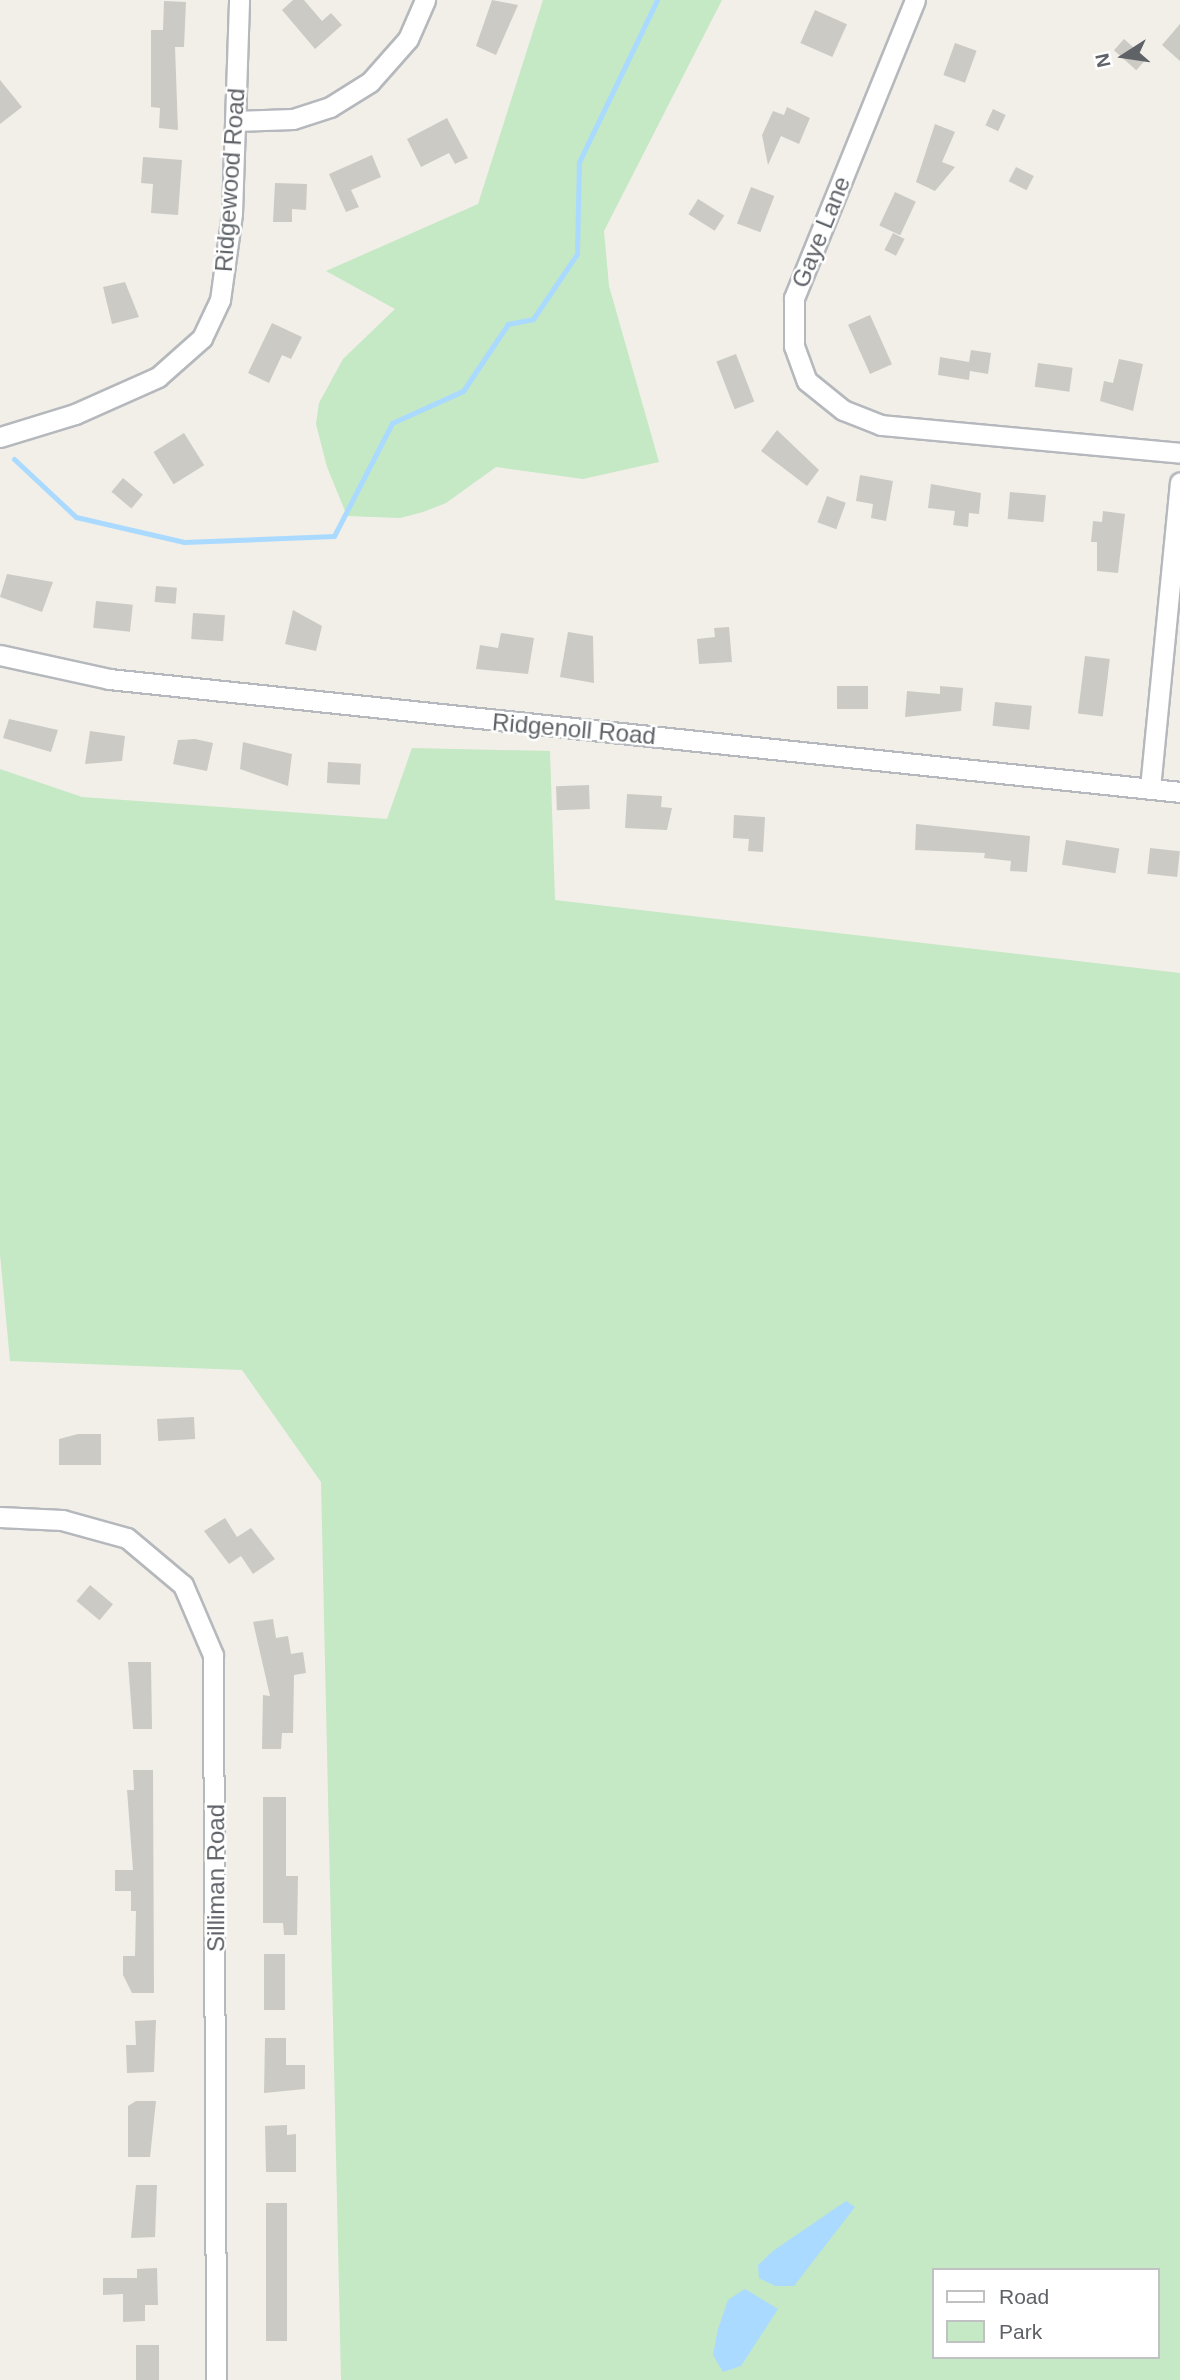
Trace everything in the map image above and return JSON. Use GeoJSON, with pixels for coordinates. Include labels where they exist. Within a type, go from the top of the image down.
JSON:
{"type":"FeatureCollection","features":[{"type":"Feature","properties":{"kind":"street","name":"Ridgewood Road"},"geometry":{"type":"LineString","coordinates":[[0,437],[75,414],[158,377],[202,338],[220,300],[235,121],[239,0]]}},
{"type":"Feature","properties":{"kind":"street"},"geometry":{"type":"LineString","coordinates":[[235,121],[293,119],[330,107],[377,73],[408,39],[425,0]]}},
{"type":"Feature","properties":{"kind":"street","name":"Gaye Lane"},"geometry":{"type":"LineString","coordinates":[[915,0],[794,298],[794,346],[807,381],[843,410],[881,425],[1180,453]]}},
{"type":"Feature","properties":{"kind":"street"},"geometry":{"type":"LineString","coordinates":[[1150,788],[1180,482]]}},
{"type":"Feature","properties":{"kind":"street","name":"Ridgenoll Road"},"geometry":{"type":"LineString","coordinates":[[0,655],[136,682],[1180,792]]}},
{"type":"Feature","properties":{"kind":"street","name":"Silliman Road"},"geometry":{"type":"LineString","coordinates":[[0,1517],[62,1520],[127,1538],[183,1585],[213,1655],[216,2380]]}},
{"type":"Feature","properties":{"kind":"green space"},"geometry":{"type":"Polygon","coordinates":[[[543,0],[722,0],[604,231],[609,286],[659,462],[583,479],[496,467],[446,503],[423,512],[400,518],[347,516],[327,467],[316,424],[319,403],[343,359],[395,309],[326,271],[478,204],[543,0]]]}},
{"type":"Feature","properties":{"kind":"green space"},"geometry":{"type":"Polygon","coordinates":[[[412,748],[550,751],[555,900],[1180,973],[1180,2380],[341,2380],[321,1482],[242,1370],[10,1361],[0,1254],[0,769],[82,797],[387,819],[412,748]]]}},
{"type":"Feature","properties":{"kind":"water"},"geometry":{"type":"Polygon","coordinates":[[[846,2201],[855,2207],[794,2286],[775,2286],[759,2278],[758,2265],[773,2251],[846,2201]]]}},
{"type":"Feature","properties":{"kind":"water"},"geometry":{"type":"Polygon","coordinates":[[[745,2289],[778,2309],[741,2366],[723,2372],[713,2355],[718,2329],[728,2300],[745,2289]]]}},
{"type":"Feature","properties":{"kind":"building"},"geometry":{"type":"Polygon","coordinates":[[[293,0],[304,0],[322,21],[331,13],[342,25],[315,49],[282,10],[293,0]]]}},
{"type":"Feature","properties":{"kind":"building"},"geometry":{"type":"Polygon","coordinates":[[[492,0],[518,5],[496,55],[476,46],[492,0]]]}},
{"type":"Feature","properties":{"kind":"building"},"geometry":{"type":"Polygon","coordinates":[[[164,1],[186,2],[184,47],[175,47],[178,130],[159,128],[160,108],[151,107],[151,30],[163,30],[164,1]]]}},
{"type":"Feature","properties":{"kind":"building"},"geometry":{"type":"Polygon","coordinates":[[[815,10],[847,24],[832,57],[800,43],[815,10]]]}},
{"type":"Feature","properties":{"kind":"building"},"geometry":{"type":"Polygon","coordinates":[[[1180,24],[1180,61],[1162,45],[1180,24]]]}},
{"type":"Feature","properties":{"kind":"building"},"geometry":{"type":"Polygon","coordinates":[[[1124,39],[1146,59],[1136,70],[1114,50],[1124,39]]]}},
{"type":"Feature","properties":{"kind":"building"},"geometry":{"type":"Polygon","coordinates":[[[955,43],[977,51],[965,83],[943,75],[955,43]]]}},
{"type":"Feature","properties":{"kind":"building"},"geometry":{"type":"Polygon","coordinates":[[[0,80],[22,107],[0,124],[0,80]]]}},
{"type":"Feature","properties":{"kind":"building"},"geometry":{"type":"Polygon","coordinates":[[[787,107],[810,118],[799,144],[781,136],[768,165],[762,135],[773,111],[784,115],[787,107]]]}},
{"type":"Feature","properties":{"kind":"building"},"geometry":{"type":"Polygon","coordinates":[[[993,109],[1006,115],[998,131],[985,125],[993,109]]]}},
{"type":"Feature","properties":{"kind":"building"},"geometry":{"type":"Polygon","coordinates":[[[447,118],[468,158],[455,164],[449,153],[421,167],[407,139],[447,118]]]}},
{"type":"Feature","properties":{"kind":"building"},"geometry":{"type":"Polygon","coordinates":[[[935,124],[955,132],[942,162],[955,167],[935,191],[916,182],[935,124]]]}},
{"type":"Feature","properties":{"kind":"building"},"geometry":{"type":"Polygon","coordinates":[[[372,155],[381,177],[351,190],[359,207],[346,212],[329,174],[372,155]]]}},
{"type":"Feature","properties":{"kind":"building"},"geometry":{"type":"Polygon","coordinates":[[[143,157],[182,160],[178,215],[151,213],[153,184],[141,183],[143,157]]]}},
{"type":"Feature","properties":{"kind":"building"},"geometry":{"type":"Polygon","coordinates":[[[1016,167],[1034,176],[1027,190],[1009,181],[1016,167]]]}},
{"type":"Feature","properties":{"kind":"building"},"geometry":{"type":"Polygon","coordinates":[[[275,183],[307,184],[306,210],[292,209],[292,222],[273,222],[275,183]]]}},
{"type":"Feature","properties":{"kind":"building"},"geometry":{"type":"Polygon","coordinates":[[[751,187],[774,196],[760,232],[737,223],[751,187]]]}},
{"type":"Feature","properties":{"kind":"building"},"geometry":{"type":"Polygon","coordinates":[[[895,192],[916,202],[900,235],[879,226],[895,192]]]}},
{"type":"Feature","properties":{"kind":"building"},"geometry":{"type":"Polygon","coordinates":[[[698,199],[724,215],[715,231],[688,214],[698,199]]]}},
{"type":"Feature","properties":{"kind":"building"},"geometry":{"type":"Polygon","coordinates":[[[893,233],[905,239],[896,256],[884,250],[893,233]]]}},
{"type":"Feature","properties":{"kind":"building"},"geometry":{"type":"Polygon","coordinates":[[[125,282],[139,317],[112,324],[103,287],[125,282]]]}},
{"type":"Feature","properties":{"kind":"building"},"geometry":{"type":"Polygon","coordinates":[[[870,315],[892,364],[870,374],[848,325],[870,315]]]}},
{"type":"Feature","properties":{"kind":"building"},"geometry":{"type":"Polygon","coordinates":[[[272,323],[302,337],[291,359],[282,355],[269,383],[248,373],[272,323]]]}},
{"type":"Feature","properties":{"kind":"building"},"geometry":{"type":"Polygon","coordinates":[[[971,350],[991,353],[988,374],[970,371],[969,380],[938,375],[940,357],[969,362],[971,350]]]}},
{"type":"Feature","properties":{"kind":"building"},"geometry":{"type":"Polygon","coordinates":[[[736,354],[754,402],[735,409],[716,362],[736,354]]]}},
{"type":"Feature","properties":{"kind":"building"},"geometry":{"type":"Polygon","coordinates":[[[1119,359],[1143,364],[1133,411],[1100,401],[1104,381],[1113,383],[1119,359]]]}},
{"type":"Feature","properties":{"kind":"building"},"geometry":{"type":"Polygon","coordinates":[[[1038,363],[1073,368],[1069,392],[1035,387],[1038,363]]]}},
{"type":"Feature","properties":{"kind":"building"},"geometry":{"type":"Polygon","coordinates":[[[777,430],[819,470],[807,486],[761,451],[777,430]]]}},
{"type":"Feature","properties":{"kind":"building"},"geometry":{"type":"Polygon","coordinates":[[[184,433],[204,465],[174,484],[153,452],[184,433]]]}},
{"type":"Feature","properties":{"kind":"building"},"geometry":{"type":"Polygon","coordinates":[[[860,475],[893,481],[886,521],[871,518],[873,504],[856,501],[860,475]]]}},
{"type":"Feature","properties":{"kind":"building"},"geometry":{"type":"Polygon","coordinates":[[[123,478],[143,495],[131,509],[111,492],[123,478]]]}},
{"type":"Feature","properties":{"kind":"building"},"geometry":{"type":"Polygon","coordinates":[[[931,484],[981,493],[979,514],[969,513],[968,527],[953,525],[955,511],[928,508],[931,484]]]}},
{"type":"Feature","properties":{"kind":"building"},"geometry":{"type":"Polygon","coordinates":[[[1010,492],[1046,495],[1044,522],[1008,519],[1010,492]]]}},
{"type":"Feature","properties":{"kind":"building"},"geometry":{"type":"Polygon","coordinates":[[[827,496],[846,503],[836,529],[817,522],[827,496]]]}},
{"type":"Feature","properties":{"kind":"building"},"geometry":{"type":"Polygon","coordinates":[[[1103,511],[1125,514],[1118,573],[1097,571],[1097,542],[1091,542],[1093,521],[1102,522],[1103,511]]]}},
{"type":"Feature","properties":{"kind":"building"},"geometry":{"type":"Polygon","coordinates":[[[7,574],[53,582],[42,612],[0,597],[7,574]]]}},
{"type":"Feature","properties":{"kind":"building"},"geometry":{"type":"Polygon","coordinates":[[[156,586],[177,588],[176,604],[155,602],[156,586]]]}},
{"type":"Feature","properties":{"kind":"building"},"geometry":{"type":"Polygon","coordinates":[[[96,601],[133,605],[130,632],[93,628],[96,601]]]}},
{"type":"Feature","properties":{"kind":"building"},"geometry":{"type":"Polygon","coordinates":[[[293,610],[322,626],[316,651],[285,644],[293,610]]]}},
{"type":"Feature","properties":{"kind":"building"},"geometry":{"type":"Polygon","coordinates":[[[193,613],[225,615],[223,641],[191,639],[193,613]]]}},
{"type":"Feature","properties":{"kind":"building"},"geometry":{"type":"Polygon","coordinates":[[[729,627],[732,662],[699,664],[697,639],[715,637],[714,628],[729,627]]]}},
{"type":"Feature","properties":{"kind":"building"},"geometry":{"type":"Polygon","coordinates":[[[568,632],[593,636],[594,683],[560,677],[568,632]]]}},
{"type":"Feature","properties":{"kind":"building"},"geometry":{"type":"Polygon","coordinates":[[[501,633],[534,638],[528,674],[476,669],[480,645],[498,648],[501,633]]]}},
{"type":"Feature","properties":{"kind":"building"},"geometry":{"type":"Polygon","coordinates":[[[1085,656],[1110,659],[1103,717],[1078,714],[1085,656]]]}},
{"type":"Feature","properties":{"kind":"building"},"geometry":{"type":"Polygon","coordinates":[[[837,686],[868,686],[868,709],[837,709],[837,686]]]}},
{"type":"Feature","properties":{"kind":"building"},"geometry":{"type":"Polygon","coordinates":[[[940,686],[963,688],[961,711],[905,717],[907,691],[940,694],[940,686]]]}},
{"type":"Feature","properties":{"kind":"building"},"geometry":{"type":"Polygon","coordinates":[[[995,702],[1032,706],[1029,730],[992,726],[995,702]]]}},
{"type":"Feature","properties":{"kind":"building"},"geometry":{"type":"Polygon","coordinates":[[[9,719],[58,730],[51,752],[3,738],[9,719]]]}},
{"type":"Feature","properties":{"kind":"building"},"geometry":{"type":"Polygon","coordinates":[[[90,731],[125,736],[122,761],[85,764],[90,731]]]}},
{"type":"Feature","properties":{"kind":"building"},"geometry":{"type":"Polygon","coordinates":[[[195,739],[213,743],[207,771],[173,764],[178,740],[195,739]]]}},
{"type":"Feature","properties":{"kind":"building"},"geometry":{"type":"Polygon","coordinates":[[[243,742],[292,754],[288,786],[240,769],[243,742]]]}},
{"type":"Feature","properties":{"kind":"building"},"geometry":{"type":"Polygon","coordinates":[[[328,762],[361,764],[360,785],[327,783],[328,762]]]}},
{"type":"Feature","properties":{"kind":"building"},"geometry":{"type":"Polygon","coordinates":[[[589,785],[590,809],[557,810],[556,786],[589,785]]]}},
{"type":"Feature","properties":{"kind":"building"},"geometry":{"type":"Polygon","coordinates":[[[627,794],[662,796],[661,807],[672,808],[667,830],[625,828],[627,794]]]}},
{"type":"Feature","properties":{"kind":"building"},"geometry":{"type":"Polygon","coordinates":[[[734,815],[765,817],[763,852],[748,851],[749,839],[733,838],[734,815]]]}},
{"type":"Feature","properties":{"kind":"building"},"geometry":{"type":"Polygon","coordinates":[[[916,824],[1030,836],[1027,872],[1010,871],[1011,861],[984,858],[985,853],[915,850],[916,824]]]}},
{"type":"Feature","properties":{"kind":"building"},"geometry":{"type":"Polygon","coordinates":[[[1066,840],[1119,848],[1115,873],[1062,865],[1066,840]]]}},
{"type":"Feature","properties":{"kind":"building"},"geometry":{"type":"Polygon","coordinates":[[[1150,848],[1180,851],[1177,877],[1147,874],[1150,848]]]}},
{"type":"Feature","properties":{"kind":"building"},"geometry":{"type":"Polygon","coordinates":[[[194,1417],[195,1439],[158,1441],[157,1419],[194,1417]]]}},
{"type":"Feature","properties":{"kind":"building"},"geometry":{"type":"Polygon","coordinates":[[[78,1434],[101,1434],[101,1465],[59,1465],[59,1439],[78,1434]]]}},
{"type":"Feature","properties":{"kind":"building"},"geometry":{"type":"Polygon","coordinates":[[[225,1518],[237,1537],[251,1528],[275,1559],[253,1574],[241,1556],[229,1564],[204,1531],[225,1518]]]}},
{"type":"Feature","properties":{"kind":"building"},"geometry":{"type":"Polygon","coordinates":[[[90,1585],[113,1604],[99,1620],[77,1601],[90,1585]]]}},
{"type":"Feature","properties":{"kind":"building"},"geometry":{"type":"Polygon","coordinates":[[[273,1619],[276,1638],[288,1636],[291,1654],[303,1652],[306,1673],[294,1675],[293,1733],[282,1733],[281,1749],[262,1749],[263,1695],[270,1696],[253,1622],[273,1619]]]}},
{"type":"Feature","properties":{"kind":"building"},"geometry":{"type":"Polygon","coordinates":[[[128,1662],[151,1662],[152,1729],[133,1729],[128,1662]]]}},
{"type":"Feature","properties":{"kind":"building"},"geometry":{"type":"Polygon","coordinates":[[[133,1770],[153,1770],[154,1993],[132,1993],[123,1975],[123,1956],[135,1956],[136,1911],[131,1911],[131,1891],[115,1891],[115,1870],[133,1870],[127,1790],[134,1790],[133,1770]]]}},
{"type":"Feature","properties":{"kind":"building"},"geometry":{"type":"Polygon","coordinates":[[[263,1797],[286,1797],[286,1876],[298,1876],[297,1935],[284,1935],[283,1923],[263,1923],[263,1797]]]}},
{"type":"Feature","properties":{"kind":"building"},"geometry":{"type":"Polygon","coordinates":[[[264,1954],[285,1954],[285,2010],[264,2010],[264,1954]]]}},
{"type":"Feature","properties":{"kind":"building"},"geometry":{"type":"Polygon","coordinates":[[[156,2020],[154,2072],[127,2073],[126,2045],[136,2045],[135,2021],[156,2020]]]}},
{"type":"Feature","properties":{"kind":"building"},"geometry":{"type":"Polygon","coordinates":[[[265,2038],[286,2038],[286,2065],[305,2065],[305,2089],[264,2093],[265,2038]]]}},
{"type":"Feature","properties":{"kind":"building"},"geometry":{"type":"Polygon","coordinates":[[[136,2101],[156,2101],[150,2157],[128,2157],[128,2106],[136,2101]]]}},
{"type":"Feature","properties":{"kind":"building"},"geometry":{"type":"Polygon","coordinates":[[[287,2125],[287,2135],[296,2134],[296,2172],[266,2172],[265,2126],[287,2125]]]}},
{"type":"Feature","properties":{"kind":"building"},"geometry":{"type":"Polygon","coordinates":[[[136,2185],[157,2185],[155,2237],[131,2238],[136,2185]]]}},
{"type":"Feature","properties":{"kind":"building"},"geometry":{"type":"Polygon","coordinates":[[[266,2203],[287,2203],[287,2341],[266,2341],[266,2203]]]}},
{"type":"Feature","properties":{"kind":"building"},"geometry":{"type":"Polygon","coordinates":[[[157,2268],[158,2305],[145,2305],[145,2321],[123,2322],[123,2294],[103,2295],[103,2278],[137,2278],[137,2269],[157,2268]]]}},
{"type":"Feature","properties":{"kind":"building"},"geometry":{"type":"Polygon","coordinates":[[[136,2345],[159,2345],[159,2380],[136,2380],[136,2345]]]}},
{"type":"Feature","properties":{"kind":"waterway"},"geometry":{"type":"LineString","coordinates":[[14,459],[76,517],[184,542],[334,536],[392,423],[463,391],[508,324],[533,319],[577,254],[579,162],[657,0]]}}]}
